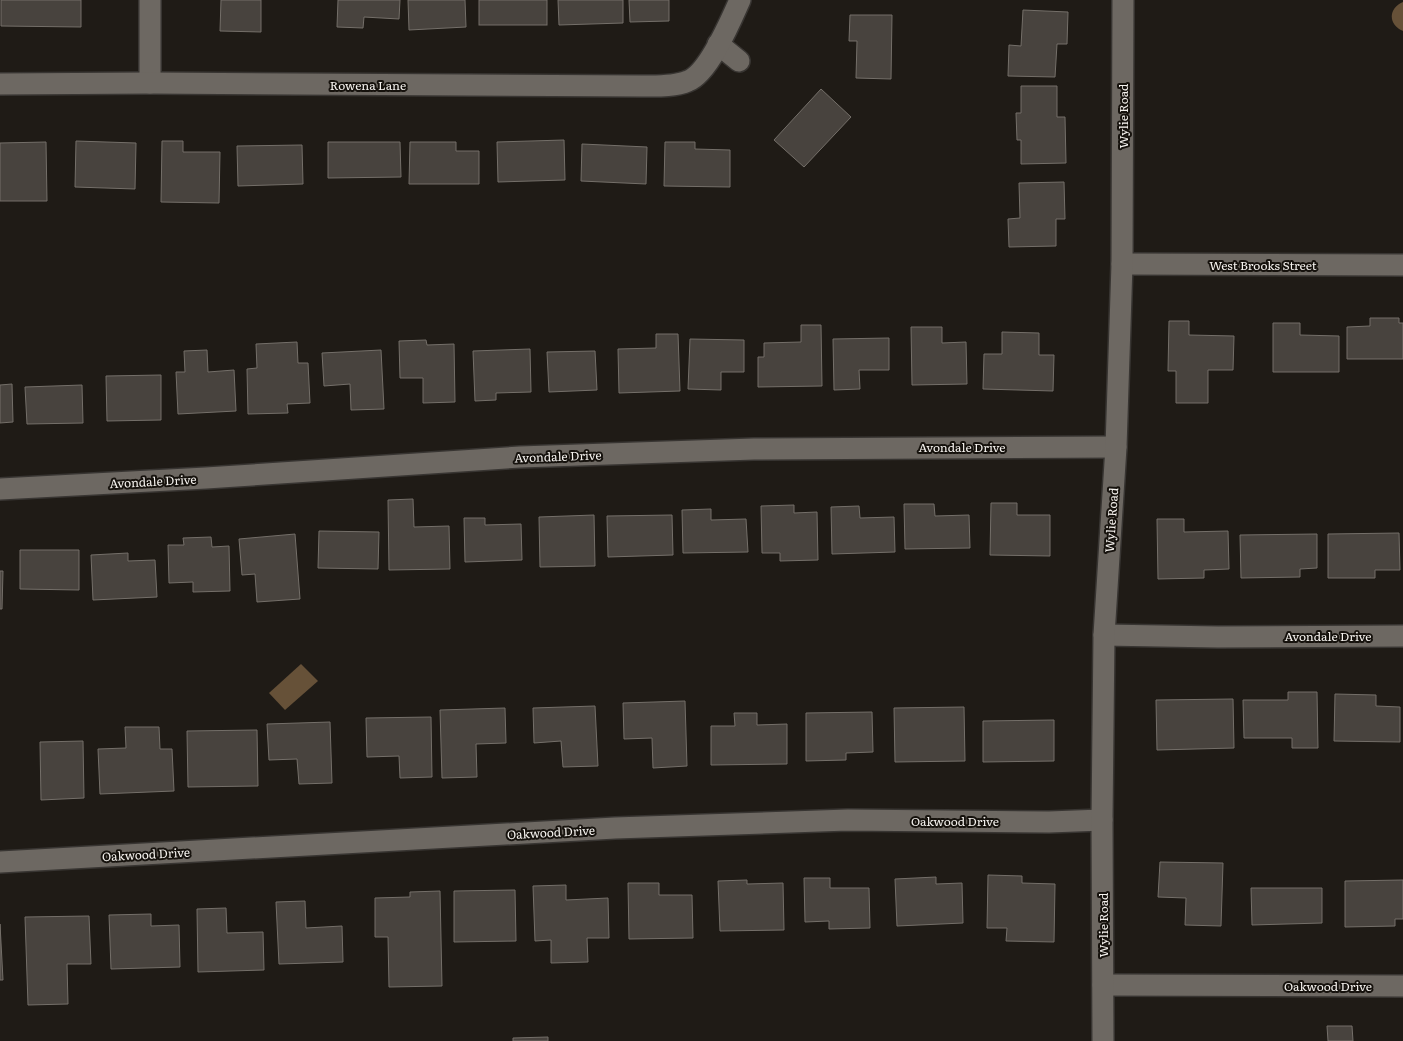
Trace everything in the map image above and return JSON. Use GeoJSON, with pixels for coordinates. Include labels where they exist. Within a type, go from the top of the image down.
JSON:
{"type":"FeatureCollection","features":[{"type":"Feature","properties":{"kind":"street"},"geometry":{"type":"LineString","coordinates":[[150,0],[150,83]]}},
{"type":"Feature","properties":{"kind":"street","name":"Rowena Lane"},"geometry":{"type":"LineString","coordinates":[[0,84],[673,85],[689,81],[698,75],[718,44],[740,0]]}},
{"type":"Feature","properties":{"kind":"street","name":"Wylie Road"},"geometry":{"type":"LineString","coordinates":[[1103,1041],[1102,820],[1104,635],[1116,447],[1122,264],[1123,0]]}},
{"type":"Feature","properties":{"kind":"street"},"geometry":{"type":"LineString","coordinates":[[718,44],[739,61]]}},
{"type":"Feature","properties":{"kind":"street","name":"West Brooks Street"},"geometry":{"type":"LineString","coordinates":[[1122,264],[1403,265]]}},
{"type":"Feature","properties":{"kind":"street","name":"Avondale Drive"},"geometry":{"type":"LineString","coordinates":[[0,489],[206,478],[529,456],[754,449],[1116,447]]}},
{"type":"Feature","properties":{"kind":"street","name":"Avondale Drive"},"geometry":{"type":"LineString","coordinates":[[1104,635],[1218,637],[1403,636]]}},
{"type":"Feature","properties":{"kind":"street","name":"Oakwood Drive"},"geometry":{"type":"LineString","coordinates":[[0,862],[635,827],[848,820],[1102,820]]}},
{"type":"Feature","properties":{"kind":"street","name":"Oakwood Drive"},"geometry":{"type":"LineString","coordinates":[[1103,985],[1403,986]]}},
{"type":"Feature","properties":{"kind":"shaded area"},"geometry":{"type":"Polygon","coordinates":[[[1403,2],[1403,31],[1392,21],[1392,12],[1403,2]]]}},
{"type":"Feature","properties":{"kind":"shaded area"},"geometry":{"type":"Polygon","coordinates":[[[301,664],[318,681],[285,710],[269,693],[301,664]]]}},
{"type":"Feature","properties":{"kind":"building"},"geometry":{"type":"Polygon","coordinates":[[[1,0],[81,0],[81,27],[1,26],[1,0]]]}},
{"type":"Feature","properties":{"kind":"building"},"geometry":{"type":"Polygon","coordinates":[[[221,0],[261,0],[261,32],[220,31],[221,0]]]}},
{"type":"Feature","properties":{"kind":"building"},"geometry":{"type":"Polygon","coordinates":[[[338,0],[400,0],[399,19],[364,17],[363,28],[337,27],[338,0]]]}},
{"type":"Feature","properties":{"kind":"building"},"geometry":{"type":"Polygon","coordinates":[[[408,0],[465,0],[466,27],[409,30],[408,0]]]}},
{"type":"Feature","properties":{"kind":"building"},"geometry":{"type":"Polygon","coordinates":[[[479,0],[547,0],[547,25],[479,25],[479,0]]]}},
{"type":"Feature","properties":{"kind":"building"},"geometry":{"type":"Polygon","coordinates":[[[558,0],[623,0],[623,23],[559,25],[558,0]]]}},
{"type":"Feature","properties":{"kind":"building"},"geometry":{"type":"Polygon","coordinates":[[[629,0],[669,0],[669,21],[630,22],[629,0]]]}},
{"type":"Feature","properties":{"kind":"building"},"geometry":{"type":"Polygon","coordinates":[[[1023,10],[1068,12],[1067,44],[1057,44],[1055,77],[1008,76],[1009,45],[1021,46],[1023,10]]]}},
{"type":"Feature","properties":{"kind":"building"},"geometry":{"type":"Polygon","coordinates":[[[850,15],[892,15],[891,79],[856,78],[857,41],[849,41],[850,15]]]}},
{"type":"Feature","properties":{"kind":"building"},"geometry":{"type":"Polygon","coordinates":[[[1021,86],[1057,86],[1057,117],[1065,117],[1066,163],[1021,164],[1021,140],[1017,140],[1016,113],[1021,113],[1021,86]]]}},
{"type":"Feature","properties":{"kind":"building"},"geometry":{"type":"Polygon","coordinates":[[[821,89],[851,117],[804,167],[774,140],[821,89]]]}},
{"type":"Feature","properties":{"kind":"building"},"geometry":{"type":"Polygon","coordinates":[[[564,140],[565,180],[498,182],[497,142],[564,140]]]}},
{"type":"Feature","properties":{"kind":"building"},"geometry":{"type":"Polygon","coordinates":[[[76,141],[136,143],[135,189],[75,187],[76,141]]]}},
{"type":"Feature","properties":{"kind":"building"},"geometry":{"type":"Polygon","coordinates":[[[162,141],[183,141],[183,152],[220,152],[219,203],[161,202],[162,141]]]}},
{"type":"Feature","properties":{"kind":"building"},"geometry":{"type":"Polygon","coordinates":[[[46,142],[47,201],[0,201],[0,143],[46,142]]]}},
{"type":"Feature","properties":{"kind":"building"},"geometry":{"type":"Polygon","coordinates":[[[328,142],[400,142],[401,177],[328,178],[328,142]]]}},
{"type":"Feature","properties":{"kind":"building"},"geometry":{"type":"Polygon","coordinates":[[[410,142],[456,142],[456,151],[479,151],[479,184],[409,184],[410,142]]]}},
{"type":"Feature","properties":{"kind":"building"},"geometry":{"type":"Polygon","coordinates":[[[665,142],[695,142],[695,149],[730,150],[730,187],[664,186],[665,142]]]}},
{"type":"Feature","properties":{"kind":"building"},"geometry":{"type":"Polygon","coordinates":[[[582,144],[647,147],[646,184],[581,181],[582,144]]]}},
{"type":"Feature","properties":{"kind":"building"},"geometry":{"type":"Polygon","coordinates":[[[302,145],[303,184],[238,186],[237,146],[302,145]]]}},
{"type":"Feature","properties":{"kind":"building"},"geometry":{"type":"Polygon","coordinates":[[[1064,182],[1065,219],[1056,219],[1056,246],[1009,247],[1008,219],[1020,218],[1019,183],[1064,182]]]}},
{"type":"Feature","properties":{"kind":"building"},"geometry":{"type":"Polygon","coordinates":[[[1370,318],[1399,318],[1399,323],[1403,323],[1403,359],[1347,359],[1347,327],[1370,326],[1370,318]]]}},
{"type":"Feature","properties":{"kind":"building"},"geometry":{"type":"Polygon","coordinates":[[[1169,321],[1189,321],[1189,335],[1234,336],[1233,370],[1208,370],[1208,403],[1176,403],[1176,371],[1168,371],[1169,321]]]}},
{"type":"Feature","properties":{"kind":"building"},"geometry":{"type":"Polygon","coordinates":[[[1273,323],[1300,323],[1300,335],[1339,336],[1339,372],[1273,372],[1273,323]]]}},
{"type":"Feature","properties":{"kind":"building"},"geometry":{"type":"Polygon","coordinates":[[[801,325],[821,325],[822,386],[758,387],[758,357],[764,357],[764,343],[801,342],[801,325]]]}},
{"type":"Feature","properties":{"kind":"building"},"geometry":{"type":"Polygon","coordinates":[[[911,327],[942,327],[942,343],[966,342],[967,384],[912,385],[911,327]]]}},
{"type":"Feature","properties":{"kind":"building"},"geometry":{"type":"Polygon","coordinates":[[[1002,332],[1039,333],[1039,355],[1054,355],[1053,391],[983,389],[984,354],[1002,354],[1002,332]]]}},
{"type":"Feature","properties":{"kind":"building"},"geometry":{"type":"Polygon","coordinates":[[[656,334],[678,334],[680,391],[619,393],[618,349],[656,348],[656,334]]]}},
{"type":"Feature","properties":{"kind":"building"},"geometry":{"type":"Polygon","coordinates":[[[889,338],[889,370],[859,370],[860,389],[834,390],[833,339],[889,338]]]}},
{"type":"Feature","properties":{"kind":"building"},"geometry":{"type":"Polygon","coordinates":[[[690,339],[744,340],[744,372],[721,372],[721,390],[688,389],[690,339]]]}},
{"type":"Feature","properties":{"kind":"building"},"geometry":{"type":"Polygon","coordinates":[[[426,340],[427,345],[454,344],[455,402],[423,403],[423,378],[400,378],[399,341],[426,340]]]}},
{"type":"Feature","properties":{"kind":"building"},"geometry":{"type":"Polygon","coordinates":[[[297,342],[298,363],[308,363],[310,403],[287,404],[288,413],[248,414],[247,369],[257,368],[256,344],[297,342]]]}},
{"type":"Feature","properties":{"kind":"building"},"geometry":{"type":"Polygon","coordinates":[[[530,349],[531,392],[496,393],[496,400],[475,401],[473,351],[530,349]]]}},
{"type":"Feature","properties":{"kind":"building"},"geometry":{"type":"Polygon","coordinates":[[[207,350],[208,372],[234,370],[236,411],[178,414],[176,372],[185,372],[184,351],[207,350]]]}},
{"type":"Feature","properties":{"kind":"building"},"geometry":{"type":"Polygon","coordinates":[[[381,350],[384,409],[351,410],[350,384],[324,386],[322,353],[381,350]]]}},
{"type":"Feature","properties":{"kind":"building"},"geometry":{"type":"Polygon","coordinates":[[[595,351],[597,390],[549,392],[547,352],[595,351]]]}},
{"type":"Feature","properties":{"kind":"building"},"geometry":{"type":"Polygon","coordinates":[[[161,375],[161,420],[107,421],[106,376],[161,375]]]}},
{"type":"Feature","properties":{"kind":"building"},"geometry":{"type":"Polygon","coordinates":[[[12,384],[13,422],[0,423],[0,385],[12,384]]]}},
{"type":"Feature","properties":{"kind":"building"},"geometry":{"type":"Polygon","coordinates":[[[82,385],[83,423],[27,424],[25,387],[82,385]]]}},
{"type":"Feature","properties":{"kind":"building"},"geometry":{"type":"Polygon","coordinates":[[[413,499],[414,527],[449,526],[450,569],[389,570],[388,500],[413,499]]]}},
{"type":"Feature","properties":{"kind":"building"},"geometry":{"type":"Polygon","coordinates":[[[991,503],[1017,503],[1017,515],[1050,515],[1050,556],[990,555],[991,503]]]}},
{"type":"Feature","properties":{"kind":"building"},"geometry":{"type":"Polygon","coordinates":[[[904,504],[934,504],[935,516],[969,515],[970,548],[905,549],[904,504]]]}},
{"type":"Feature","properties":{"kind":"building"},"geometry":{"type":"Polygon","coordinates":[[[794,505],[794,513],[817,512],[818,560],[780,561],[780,553],[762,553],[761,506],[794,505]]]}},
{"type":"Feature","properties":{"kind":"building"},"geometry":{"type":"Polygon","coordinates":[[[859,506],[860,518],[894,517],[895,552],[832,554],[831,507],[859,506]]]}},
{"type":"Feature","properties":{"kind":"building"},"geometry":{"type":"Polygon","coordinates":[[[711,509],[711,520],[746,519],[748,552],[683,553],[682,510],[711,509]]]}},
{"type":"Feature","properties":{"kind":"building"},"geometry":{"type":"Polygon","coordinates":[[[594,515],[595,566],[540,567],[539,517],[594,515]]]}},
{"type":"Feature","properties":{"kind":"building"},"geometry":{"type":"Polygon","coordinates":[[[672,515],[673,555],[608,557],[607,516],[672,515]]]}},
{"type":"Feature","properties":{"kind":"building"},"geometry":{"type":"Polygon","coordinates":[[[464,518],[485,518],[485,525],[521,524],[522,560],[465,562],[464,518]]]}},
{"type":"Feature","properties":{"kind":"building"},"geometry":{"type":"Polygon","coordinates":[[[1157,519],[1184,519],[1184,532],[1228,531],[1229,569],[1204,570],[1204,578],[1158,579],[1157,519]]]}},
{"type":"Feature","properties":{"kind":"building"},"geometry":{"type":"Polygon","coordinates":[[[319,531],[379,532],[378,569],[318,568],[319,531]]]}},
{"type":"Feature","properties":{"kind":"building"},"geometry":{"type":"Polygon","coordinates":[[[1399,533],[1400,570],[1375,570],[1375,578],[1328,578],[1328,534],[1399,533]]]}},
{"type":"Feature","properties":{"kind":"building"},"geometry":{"type":"Polygon","coordinates":[[[295,534],[300,599],[257,602],[255,574],[242,575],[239,539],[295,534]]]}},
{"type":"Feature","properties":{"kind":"building"},"geometry":{"type":"Polygon","coordinates":[[[1317,534],[1317,568],[1300,569],[1300,577],[1241,578],[1240,535],[1317,534]]]}},
{"type":"Feature","properties":{"kind":"building"},"geometry":{"type":"Polygon","coordinates":[[[211,537],[212,547],[229,546],[230,591],[193,592],[193,582],[169,583],[168,545],[184,545],[183,538],[211,537]]]}},
{"type":"Feature","properties":{"kind":"building"},"geometry":{"type":"Polygon","coordinates":[[[20,550],[79,550],[79,590],[20,589],[20,550]]]}},
{"type":"Feature","properties":{"kind":"building"},"geometry":{"type":"Polygon","coordinates":[[[128,553],[128,561],[155,560],[157,597],[93,600],[91,555],[128,553]]]}},
{"type":"Feature","properties":{"kind":"building"},"geometry":{"type":"Polygon","coordinates":[[[0,571],[3,571],[2,609],[0,609],[0,571]]]}},
{"type":"Feature","properties":{"kind":"building"},"geometry":{"type":"Polygon","coordinates":[[[1288,692],[1317,692],[1318,748],[1292,748],[1292,738],[1244,738],[1243,700],[1288,700],[1288,692]]]}},
{"type":"Feature","properties":{"kind":"building"},"geometry":{"type":"Polygon","coordinates":[[[1335,694],[1376,695],[1376,706],[1400,707],[1400,742],[1334,741],[1335,694]]]}},
{"type":"Feature","properties":{"kind":"building"},"geometry":{"type":"Polygon","coordinates":[[[1233,699],[1234,748],[1157,750],[1156,700],[1233,699]]]}},
{"type":"Feature","properties":{"kind":"building"},"geometry":{"type":"Polygon","coordinates":[[[685,701],[687,766],[653,768],[652,738],[624,739],[623,703],[685,701]]]}},
{"type":"Feature","properties":{"kind":"building"},"geometry":{"type":"Polygon","coordinates":[[[595,706],[598,766],[563,767],[561,741],[534,743],[533,708],[595,706]]]}},
{"type":"Feature","properties":{"kind":"building"},"geometry":{"type":"Polygon","coordinates":[[[964,707],[965,761],[895,762],[894,708],[964,707]]]}},
{"type":"Feature","properties":{"kind":"building"},"geometry":{"type":"Polygon","coordinates":[[[505,708],[506,743],[476,744],[477,777],[442,778],[440,710],[505,708]]]}},
{"type":"Feature","properties":{"kind":"building"},"geometry":{"type":"Polygon","coordinates":[[[872,712],[873,752],[846,753],[846,760],[806,761],[806,713],[872,712]]]}},
{"type":"Feature","properties":{"kind":"building"},"geometry":{"type":"Polygon","coordinates":[[[734,713],[757,713],[757,725],[787,724],[787,764],[711,765],[711,726],[735,726],[734,713]]]}},
{"type":"Feature","properties":{"kind":"building"},"geometry":{"type":"Polygon","coordinates":[[[431,717],[432,777],[400,778],[399,756],[367,757],[366,718],[431,717]]]}},
{"type":"Feature","properties":{"kind":"building"},"geometry":{"type":"Polygon","coordinates":[[[1054,720],[1054,761],[983,762],[983,721],[1054,720]]]}},
{"type":"Feature","properties":{"kind":"building"},"geometry":{"type":"Polygon","coordinates":[[[330,722],[332,783],[299,784],[297,759],[269,760],[267,724],[330,722]]]}},
{"type":"Feature","properties":{"kind":"building"},"geometry":{"type":"Polygon","coordinates":[[[125,727],[159,727],[160,749],[172,749],[174,791],[100,794],[98,749],[126,748],[125,727]]]}},
{"type":"Feature","properties":{"kind":"building"},"geometry":{"type":"Polygon","coordinates":[[[257,730],[258,786],[188,787],[187,731],[257,730]]]}},
{"type":"Feature","properties":{"kind":"building"},"geometry":{"type":"Polygon","coordinates":[[[83,741],[84,798],[41,800],[40,742],[83,741]]]}},
{"type":"Feature","properties":{"kind":"building"},"geometry":{"type":"Polygon","coordinates":[[[1160,862],[1223,863],[1221,926],[1185,925],[1186,898],[1158,897],[1160,862]]]}},
{"type":"Feature","properties":{"kind":"building"},"geometry":{"type":"Polygon","coordinates":[[[988,875],[1022,876],[1022,883],[1055,884],[1054,942],[1006,941],[1007,928],[987,928],[988,875]]]}},
{"type":"Feature","properties":{"kind":"building"},"geometry":{"type":"Polygon","coordinates":[[[936,877],[936,884],[962,883],[963,923],[897,926],[895,879],[936,877]]]}},
{"type":"Feature","properties":{"kind":"building"},"geometry":{"type":"Polygon","coordinates":[[[804,878],[830,878],[830,888],[869,888],[870,928],[829,929],[829,921],[805,922],[804,878]]]}},
{"type":"Feature","properties":{"kind":"building"},"geometry":{"type":"Polygon","coordinates":[[[747,880],[747,884],[783,883],[784,930],[720,931],[718,881],[747,880]]]}},
{"type":"Feature","properties":{"kind":"building"},"geometry":{"type":"Polygon","coordinates":[[[1403,880],[1403,919],[1395,919],[1395,926],[1345,927],[1345,881],[1403,880]]]}},
{"type":"Feature","properties":{"kind":"building"},"geometry":{"type":"Polygon","coordinates":[[[628,883],[659,883],[659,895],[692,895],[693,938],[629,939],[628,883]]]}},
{"type":"Feature","properties":{"kind":"building"},"geometry":{"type":"Polygon","coordinates":[[[566,885],[566,900],[608,898],[609,938],[587,938],[588,962],[551,963],[551,940],[535,941],[533,886],[566,885]]]}},
{"type":"Feature","properties":{"kind":"building"},"geometry":{"type":"Polygon","coordinates":[[[1251,888],[1322,888],[1322,923],[1252,925],[1251,888]]]}},
{"type":"Feature","properties":{"kind":"building"},"geometry":{"type":"Polygon","coordinates":[[[515,890],[516,941],[454,942],[454,891],[515,890]]]}},
{"type":"Feature","properties":{"kind":"building"},"geometry":{"type":"Polygon","coordinates":[[[440,891],[442,986],[389,987],[388,937],[375,937],[375,898],[410,897],[410,892],[440,891]]]}},
{"type":"Feature","properties":{"kind":"building"},"geometry":{"type":"Polygon","coordinates":[[[305,901],[306,928],[342,926],[343,962],[279,964],[276,902],[305,901]]]}},
{"type":"Feature","properties":{"kind":"building"},"geometry":{"type":"Polygon","coordinates":[[[226,908],[227,933],[263,932],[264,970],[198,972],[197,909],[226,908]]]}},
{"type":"Feature","properties":{"kind":"building"},"geometry":{"type":"Polygon","coordinates":[[[151,914],[151,926],[179,925],[180,967],[111,969],[109,915],[151,914]]]}},
{"type":"Feature","properties":{"kind":"building"},"geometry":{"type":"Polygon","coordinates":[[[89,916],[91,964],[67,964],[68,1004],[28,1005],[25,917],[89,916]]]}},
{"type":"Feature","properties":{"kind":"building"},"geometry":{"type":"Polygon","coordinates":[[[0,924],[3,980],[0,980],[0,924]]]}},
{"type":"Feature","properties":{"kind":"building"},"geometry":{"type":"Polygon","coordinates":[[[1327,1026],[1352,1026],[1353,1041],[1328,1041],[1327,1026]]]}},
{"type":"Feature","properties":{"kind":"building"},"geometry":{"type":"Polygon","coordinates":[[[548,1037],[548,1041],[513,1041],[513,1038],[548,1037]]]}}]}
